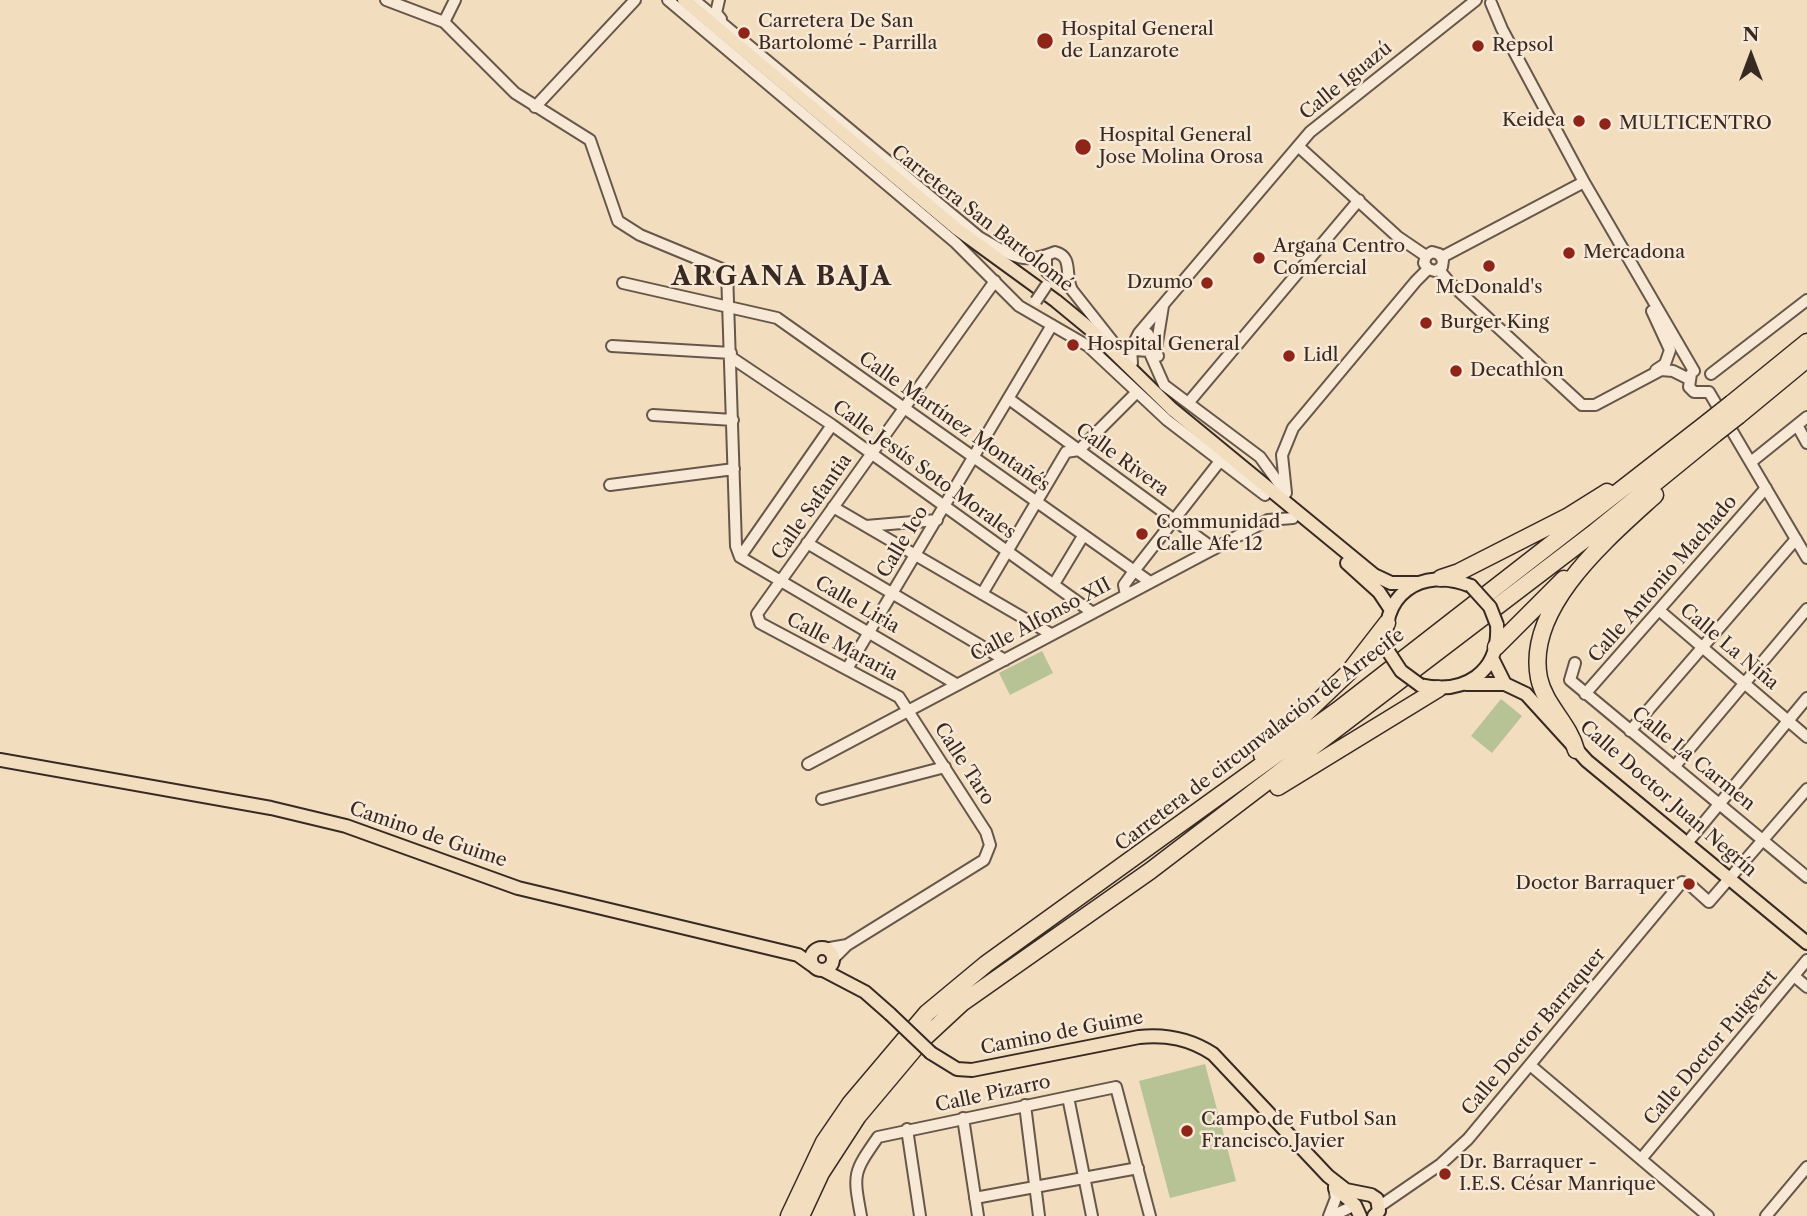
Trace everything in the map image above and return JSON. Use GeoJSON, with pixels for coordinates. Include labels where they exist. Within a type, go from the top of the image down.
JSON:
{"type":"FeatureCollection","features":[{"type":"Feature","properties":{"kind":"highway","name":"Carretera de circunvalación de Arrecife"},"geometry":{"type":"LineString","coordinates":[[1735,410],[1807,342]]}},
{"type":"Feature","properties":{"kind":"highway","name":"Carretera de circunvalación de Arrecife"},"geometry":{"type":"LineString","coordinates":[[789,1216],[824,1142],[873,1073],[928,1013],[986,964],[1056,937],[1150,871],[1596,531],[1682,461],[1711,428],[1807,359]]}},
{"type":"Feature","properties":{"kind":"highway","name":"Carretera de circunvalación de Arrecife"},"geometry":{"type":"LineString","coordinates":[[802,1216],[821,1172],[858,1116],[902,1063],[962,1003],[1027,946],[1045,923],[1349,702],[1582,523],[1692,434],[1711,428]]}},
{"type":"Feature","properties":{"kind":"highway"},"geometry":{"type":"LineString","coordinates":[[1441,578],[1459,572],[1567,517],[1692,434]]}},
{"type":"Feature","properties":{"kind":"highway"},"geometry":{"type":"LineString","coordinates":[[1494,652],[1537,604],[1673,479],[1682,461]]}},
{"type":"Feature","properties":{"kind":"highway"},"geometry":{"type":"LineString","coordinates":[[1576,750],[1574,740],[1544,694],[1537,665],[1538,651],[1543,628],[1555,604],[1597,551]]}},
{"type":"Feature","properties":{"kind":"highway"},"geometry":{"type":"LineString","coordinates":[[1167,836],[1270,748],[1349,672],[1389,617]]}},
{"type":"Feature","properties":{"kind":"highway"},"geometry":{"type":"LineString","coordinates":[[1150,871],[1185,851],[1301,770],[1438,689]]}},
{"type":"Feature","properties":{"kind":"main road","name":"Carretera San Bartolomé"},"geometry":{"type":"LineString","coordinates":[[677,0],[954,231],[1076,323],[1178,419],[1265,495],[1328,537],[1384,581],[1402,585],[1418,583]]}},
{"type":"Feature","properties":{"kind":"main road","name":"Carretera San Bartolomé"},"geometry":{"type":"LineString","coordinates":[[684,0],[957,229],[1090,329],[1172,409],[1251,473],[1379,592],[1389,617]]}},
{"type":"Feature","properties":{"kind":"main road"},"geometry":{"type":"LineString","coordinates":[[1286,494],[1296,517]]}},
{"type":"Feature","properties":{"kind":"main road"},"geometry":{"type":"LineString","coordinates":[[1441,578],[1471,586],[1485,599],[1497,625],[1494,652],[1505,684],[1466,684],[1438,689],[1420,685],[1401,671],[1388,651],[1389,617],[1407,590],[1418,583],[1441,578]]}},
{"type":"Feature","properties":{"kind":"main road"},"geometry":{"type":"LineString","coordinates":[[1466,684],[1481,673],[1494,652]]}},
{"type":"Feature","properties":{"kind":"main road","name":"Calle Doctor Juan Negrín"},"geometry":{"type":"LineString","coordinates":[[1505,684],[1536,703],[1576,750],[1807,943]]}},
{"type":"Feature","properties":{"kind":"main road","name":"Camino de Guime"},"geometry":{"type":"LineString","coordinates":[[0,760],[271,808],[346,826],[518,888],[823,959],[840,977],[865,992],[932,1053],[957,1069],[972,1070],[1139,1037],[1166,1036],[1197,1044],[1213,1054],[1331,1181]]}},
{"type":"Feature","properties":{"kind":"main road"},"geometry":{"type":"LineString","coordinates":[[1331,1181],[1346,1190],[1368,1194]]}},
{"type":"Feature","properties":{"kind":"main road"},"geometry":{"type":"LineString","coordinates":[[1331,1181],[1357,1213]]}},
{"type":"Feature","properties":{"kind":"main road"},"geometry":{"type":"LineString","coordinates":[[1368,1194],[1378,1212]]}},
{"type":"Feature","properties":{"kind":"main road"},"geometry":{"type":"LineString","coordinates":[[1357,1213],[1358,1198],[1368,1194]]}},
{"type":"Feature","properties":{"kind":"street"},"geometry":{"type":"LineString","coordinates":[[386,0],[444,22],[515,93],[590,140],[618,221],[640,235],[727,271],[732,355],[736,546],[740,557]]}},
{"type":"Feature","properties":{"kind":"street"},"geometry":{"type":"LineString","coordinates":[[444,22],[455,0]]}},
{"type":"Feature","properties":{"kind":"street"},"geometry":{"type":"LineString","coordinates":[[535,107],[635,0]]}},
{"type":"Feature","properties":{"kind":"street","name":"Carretera San Bartolomé"},"geometry":{"type":"LineString","coordinates":[[668,0],[956,243],[1029,312],[1078,339],[1136,393]]}},
{"type":"Feature","properties":{"kind":"street"},"geometry":{"type":"LineString","coordinates":[[719,0],[716,13],[729,29]]}},
{"type":"Feature","properties":{"kind":"street"},"geometry":{"type":"LineString","coordinates":[[1476,0],[1483,4],[1492,1],[1502,29],[1691,375],[1694,393],[1709,392]]}},
{"type":"Feature","properties":{"kind":"street","name":"Calle Iguazú"},"geometry":{"type":"LineString","coordinates":[[1131,359],[1140,332],[1298,146],[1333,112],[1476,0]]}},
{"type":"Feature","properties":{"kind":"street","name":"Carretera San Bartolomé"},"geometry":{"type":"LineString","coordinates":[[702,2],[729,29],[968,229],[996,247],[1025,260],[1046,257]]}},
{"type":"Feature","properties":{"kind":"street"},"geometry":{"type":"LineString","coordinates":[[1298,146],[1398,237],[1426,256]]}},
{"type":"Feature","properties":{"kind":"street"},"geometry":{"type":"LineString","coordinates":[[1442,257],[1584,182]]}},
{"type":"Feature","properties":{"kind":"street"},"geometry":{"type":"LineString","coordinates":[[1186,400],[1359,200]]}},
{"type":"Feature","properties":{"kind":"street"},"geometry":{"type":"LineString","coordinates":[[1029,312],[1052,276],[1066,271],[1068,265],[1063,254],[1055,252],[1046,257],[1046,271],[1052,276]]}},
{"type":"Feature","properties":{"kind":"street"},"geometry":{"type":"LineString","coordinates":[[1442,257],[1432,252],[1426,256],[1424,263],[1582,405],[1595,405],[1665,364],[1670,350],[1654,316],[1648,295]]}},
{"type":"Feature","properties":{"kind":"street"},"geometry":{"type":"LineString","coordinates":[[1286,494],[1282,455],[1293,428],[1433,269],[1443,264],[1442,257]]}},
{"type":"Feature","properties":{"kind":"street","name":"Carretera San Bartolomé"},"geometry":{"type":"LineString","coordinates":[[1066,271],[1068,282],[1077,298],[1108,337],[1251,473]]}},
{"type":"Feature","properties":{"kind":"street","name":"Calle Safantia"},"geometry":{"type":"LineString","coordinates":[[756,619],[807,543],[995,281]]}},
{"type":"Feature","properties":{"kind":"street","name":"Calle Martínez Montañés"},"geometry":{"type":"LineString","coordinates":[[623,282],[777,318],[1150,582]]}},
{"type":"Feature","properties":{"kind":"street"},"geometry":{"type":"LineString","coordinates":[[1711,374],[1807,300]]}},
{"type":"Feature","properties":{"kind":"street"},"geometry":{"type":"LineString","coordinates":[[1153,350],[1164,304]]}},
{"type":"Feature","properties":{"kind":"street","name":"Calle Ico"},"geometry":{"type":"LineString","coordinates":[[847,669],[1052,325]]}},
{"type":"Feature","properties":{"kind":"street"},"geometry":{"type":"LineString","coordinates":[[1108,337],[1122,343],[1140,332],[1153,350],[1164,385],[1260,457],[1286,494]]}},
{"type":"Feature","properties":{"kind":"street"},"geometry":{"type":"LineString","coordinates":[[612,346],[732,355]]}},
{"type":"Feature","properties":{"kind":"street"},"geometry":{"type":"LineString","coordinates":[[1131,359],[1135,350],[1153,350]]}},
{"type":"Feature","properties":{"kind":"street","name":"Calle Jesús Soto Morales"},"geometry":{"type":"LineString","coordinates":[[732,355],[1093,613]]}},
{"type":"Feature","properties":{"kind":"street"},"geometry":{"type":"LineString","coordinates":[[1654,372],[1673,370],[1691,375],[1706,370],[1714,380],[1709,392]]}},
{"type":"Feature","properties":{"kind":"street"},"geometry":{"type":"LineString","coordinates":[[1709,392],[1807,558]]}},
{"type":"Feature","properties":{"kind":"street"},"geometry":{"type":"LineString","coordinates":[[982,594],[1066,452],[1079,450],[1136,393],[1265,495]]}},
{"type":"Feature","properties":{"kind":"street","name":"Calle Rivera"},"geometry":{"type":"LineString","coordinates":[[1009,399],[1214,548]]}},
{"type":"Feature","properties":{"kind":"street"},"geometry":{"type":"LineString","coordinates":[[653,415],[733,420]]}},
{"type":"Feature","properties":{"kind":"street"},"geometry":{"type":"LineString","coordinates":[[1751,462],[1807,417]]}},
{"type":"Feature","properties":{"kind":"street"},"geometry":{"type":"LineString","coordinates":[[740,557],[832,425]]}},
{"type":"Feature","properties":{"kind":"street"},"geometry":{"type":"LineString","coordinates":[[1797,425],[1807,443]]}},
{"type":"Feature","properties":{"kind":"street"},"geometry":{"type":"LineString","coordinates":[[1126,595],[1124,585],[1173,518],[1220,461]]}},
{"type":"Feature","properties":{"kind":"street"},"geometry":{"type":"LineString","coordinates":[[610,485],[734,469]]}},
{"type":"Feature","properties":{"kind":"street","name":"Calle Antonio Machado"},"geometry":{"type":"LineString","coordinates":[[1585,694],[1766,488]]}},
{"type":"Feature","properties":{"kind":"street"},"geometry":{"type":"LineString","coordinates":[[833,507],[1051,635]]}},
{"type":"Feature","properties":{"kind":"street","name":"Calle Alfonso XII"},"geometry":{"type":"LineString","coordinates":[[808,764],[1268,520],[1296,517]]}},
{"type":"Feature","properties":{"kind":"street"},"geometry":{"type":"LineString","coordinates":[[866,526],[937,520]]}},
{"type":"Feature","properties":{"kind":"street"},"geometry":{"type":"LineString","coordinates":[[1054,584],[1083,536]]}},
{"type":"Feature","properties":{"kind":"street"},"geometry":{"type":"LineString","coordinates":[[1630,731],[1796,539]]}},
{"type":"Feature","properties":{"kind":"street"},"geometry":{"type":"LineString","coordinates":[[807,543],[1004,660]]}},
{"type":"Feature","properties":{"kind":"street","name":"Calle Liria"},"geometry":{"type":"LineString","coordinates":[[740,557],[956,684]]}},
{"type":"Feature","properties":{"kind":"street"},"geometry":{"type":"LineString","coordinates":[[1674,767],[1807,609]]}},
{"type":"Feature","properties":{"kind":"street","name":"Calle La Niña"},"geometry":{"type":"LineString","coordinates":[[1660,611],[1807,737]]}},
{"type":"Feature","properties":{"kind":"street","name":"Calle Mararia"},"geometry":{"type":"LineString","coordinates":[[756,619],[899,697],[908,709]]}},
{"type":"Feature","properties":{"kind":"street","name":"Calle La Carmen"},"geometry":{"type":"LineString","coordinates":[[1575,663],[1570,680],[1585,694],[1807,877]]}},
{"type":"Feature","properties":{"kind":"street"},"geometry":{"type":"LineString","coordinates":[[1687,843],[1807,698]]}},
{"type":"Feature","properties":{"kind":"street","name":"Calle Taro"},"geometry":{"type":"LineString","coordinates":[[823,959],[972,870],[988,855],[989,839],[973,808],[908,709]]}},
{"type":"Feature","properties":{"kind":"street"},"geometry":{"type":"LineString","coordinates":[[822,799],[945,767]]}},
{"type":"Feature","properties":{"kind":"street"},"geometry":{"type":"LineString","coordinates":[[1730,878],[1807,789]]}},
{"type":"Feature","properties":{"kind":"street","name":"Calle Doctor Barraquer"},"geometry":{"type":"LineString","coordinates":[[1378,1212],[1400,1190],[1441,1164],[1468,1139],[1682,882],[1689,884],[1709,902],[1730,878]]}},
{"type":"Feature","properties":{"kind":"street","name":"Calle Doctor Puigvert"},"geometry":{"type":"LineString","coordinates":[[1641,1159],[1807,960]]}},
{"type":"Feature","properties":{"kind":"street"},"geometry":{"type":"LineString","coordinates":[[1794,976],[1807,987]]}},
{"type":"Feature","properties":{"kind":"street"},"geometry":{"type":"LineString","coordinates":[[1530,1065],[1708,1216]]}},
{"type":"Feature","properties":{"kind":"street","name":"Calle Pizarro"},"geometry":{"type":"LineString","coordinates":[[861,1216],[854,1179],[856,1169],[877,1137],[1116,1087],[1138,1168]]}},
{"type":"Feature","properties":{"kind":"street"},"geometry":{"type":"LineString","coordinates":[[1068,1097],[1092,1216]]}},
{"type":"Feature","properties":{"kind":"street"},"geometry":{"type":"LineString","coordinates":[[1025,1105],[1039,1216]]}},
{"type":"Feature","properties":{"kind":"street"},"geometry":{"type":"LineString","coordinates":[[963,1118],[978,1216]]}},
{"type":"Feature","properties":{"kind":"street"},"geometry":{"type":"LineString","coordinates":[[907,1129],[920,1216]]}},
{"type":"Feature","properties":{"kind":"street"},"geometry":{"type":"LineString","coordinates":[[1766,1216],[1807,1167]]}},
{"type":"Feature","properties":{"kind":"street"},"geometry":{"type":"LineString","coordinates":[[975,1198],[1138,1168],[1150,1216]]}},
{"type":"Feature","properties":{"kind":"street"},"geometry":{"type":"LineString","coordinates":[[1331,1181],[1336,1198],[1330,1216],[1357,1213]]}},
{"type":"Feature","properties":{"kind":"street","name":"Calle Doctor Barraquer"},"geometry":{"type":"LineString","coordinates":[[1368,1194],[1381,1196],[1400,1190]]}},
{"type":"Feature","properties":{"kind":"green space"},"geometry":{"type":"Polygon","coordinates":[[[1042,651],[1053,673],[1010,695],[999,673],[1042,651]]]}},
{"type":"Feature","properties":{"kind":"green space"},"geometry":{"type":"Polygon","coordinates":[[[1501,699],[1522,716],[1492,753],[1471,736],[1501,699]]]}},
{"type":"Feature","properties":{"kind":"green space","name":"Campo de Futbol San Francisco Javier"},"geometry":{"type":"Polygon","coordinates":[[[1205,1064],[1236,1181],[1170,1198],[1139,1081],[1205,1064]]]}},
{"type":"Feature","properties":{"kind":"place","name":"Carretera De San Bartolomé - Parrilla"},"geometry":{"type":"Point","coordinates":[744,33]}},
{"type":"Feature","properties":{"kind":"place","name":"Hospital General de Lanzarote"},"geometry":{"type":"Point","coordinates":[1045,41]}},
{"type":"Feature","properties":{"kind":"place","name":"Repsol"},"geometry":{"type":"Point","coordinates":[1478,46]}},
{"type":"Feature","properties":{"kind":"place","name":"Keidea"},"geometry":{"type":"Point","coordinates":[1579,121]}},
{"type":"Feature","properties":{"kind":"place","name":"MULTICENTRO"},"geometry":{"type":"Point","coordinates":[1605,124]}},
{"type":"Feature","properties":{"kind":"place","name":"Hospital General Jose Molina Orosa"},"geometry":{"type":"Point","coordinates":[1083,147]}},
{"type":"Feature","properties":{"kind":"place","name":"Mercadona"},"geometry":{"type":"Point","coordinates":[1569,253]}},
{"type":"Feature","properties":{"kind":"place","name":"Argana Centro Comercial"},"geometry":{"type":"Point","coordinates":[1259,258]}},
{"type":"Feature","properties":{"kind":"place","name":"McDonald's"},"geometry":{"type":"Point","coordinates":[1489,266]}},
{"type":"Feature","properties":{"kind":"place","name":"Dzumo"},"geometry":{"type":"Point","coordinates":[1207,283]}},
{"type":"Feature","properties":{"kind":"place","name":"Burger King"},"geometry":{"type":"Point","coordinates":[1426,323]}},
{"type":"Feature","properties":{"kind":"place","name":"Hospital General"},"geometry":{"type":"Point","coordinates":[1073,345]}},
{"type":"Feature","properties":{"kind":"place","name":"Lidl"},"geometry":{"type":"Point","coordinates":[1289,356]}},
{"type":"Feature","properties":{"kind":"place","name":"Decathlon"},"geometry":{"type":"Point","coordinates":[1456,371]}},
{"type":"Feature","properties":{"kind":"place","name":"Communidad Calle Afe 12"},"geometry":{"type":"Point","coordinates":[1142,534]}},
{"type":"Feature","properties":{"kind":"place","name":"Doctor Barraquer"},"geometry":{"type":"Point","coordinates":[1689,884]}},
{"type":"Feature","properties":{"kind":"place","name":"Campo de Futbol San Francisco Javier"},"geometry":{"type":"Point","coordinates":[1187,1131]}},
{"type":"Feature","properties":{"kind":"place","name":"Dr. Barraquer - I.E.S. César Manrique"},"geometry":{"type":"Point","coordinates":[1445,1174]}},
{"type":"Feature","properties":{"kind":"district","name":"ARGANA BAJA"},"geometry":{"type":"Point","coordinates":[782,277]}}]}
